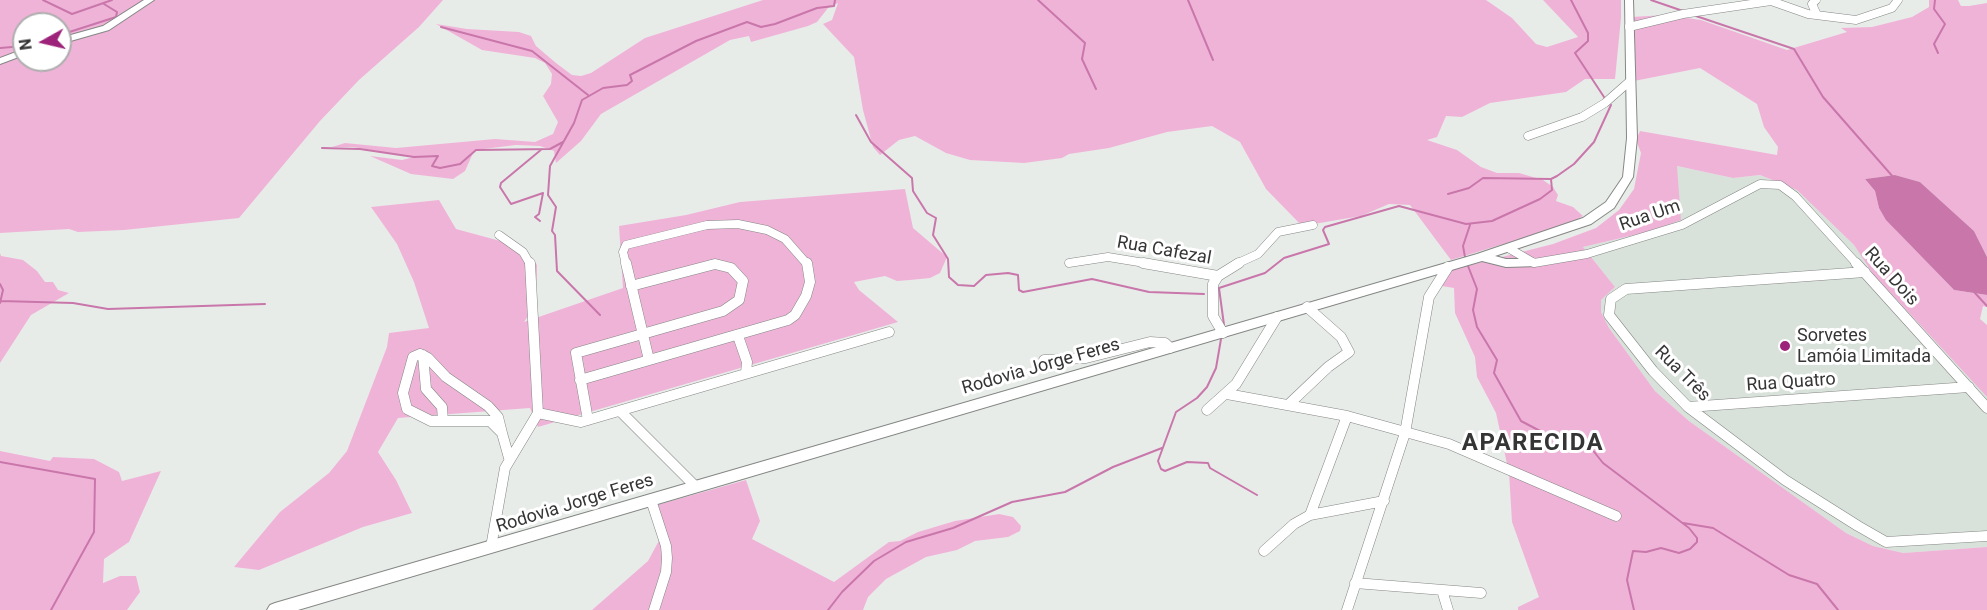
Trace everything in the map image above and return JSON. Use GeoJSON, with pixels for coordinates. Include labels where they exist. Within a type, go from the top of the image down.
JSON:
{"type":"FeatureCollection","features":[{"type":"Feature","properties":{"kind":"main road"},"geometry":{"type":"LineString","coordinates":[[72,38],[106,28],[150,0]]}},
{"type":"Feature","properties":{"kind":"main road","name":"Rodovia Jorge Feres"},"geometry":{"type":"LineString","coordinates":[[275,610],[1510,249],[1587,221],[1610,205],[1622,191],[1631,162],[1629,0]]}},
{"type":"Feature","properties":{"kind":"main road"},"geometry":{"type":"LineString","coordinates":[[1481,257],[1506,263],[1534,263]]}},
{"type":"Feature","properties":{"kind":"street"},"geometry":{"type":"LineString","coordinates":[[1816,0],[1812,4],[1817,15]]}},
{"type":"Feature","properties":{"kind":"street"},"geometry":{"type":"LineString","coordinates":[[1629,27],[1683,14],[1771,1],[1817,15],[1846,20],[1867,18],[1892,8],[1898,0]]}},
{"type":"Feature","properties":{"kind":"street"},"geometry":{"type":"LineString","coordinates":[[1528,136],[1581,117],[1605,103],[1630,81]]}},
{"type":"Feature","properties":{"kind":"street","name":"Rua Um"},"geometry":{"type":"LineString","coordinates":[[1534,263],[1587,254],[1664,231],[1716,209],[1760,184],[1780,185],[1795,196]]}},
{"type":"Feature","properties":{"kind":"street","name":"Rua Dois"},"geometry":{"type":"LineString","coordinates":[[1795,196],[1987,408]]}},
{"type":"Feature","properties":{"kind":"street"},"geometry":{"type":"LineString","coordinates":[[580,380],[788,320],[795,315],[806,296],[810,282],[807,261],[785,239],[767,230],[738,224],[707,225],[626,245],[623,252],[649,360]]}},
{"type":"Feature","properties":{"kind":"street","name":"Rua Cafezal"},"geometry":{"type":"LineString","coordinates":[[1223,333],[1213,316],[1211,302],[1211,291],[1218,276],[1258,254],[1278,232],[1313,225]]}},
{"type":"Feature","properties":{"kind":"street"},"geometry":{"type":"LineString","coordinates":[[491,548],[504,472],[509,458],[538,413],[530,263],[522,252],[499,235]]}},
{"type":"Feature","properties":{"kind":"street"},"geometry":{"type":"LineString","coordinates":[[1510,249],[1534,263]]}},
{"type":"Feature","properties":{"kind":"street","name":"Rua Cafezal"},"geometry":{"type":"LineString","coordinates":[[1070,263],[1108,257],[1218,276]]}},
{"type":"Feature","properties":{"kind":"street"},"geometry":{"type":"LineString","coordinates":[[588,420],[576,353],[734,306],[742,294],[743,281],[731,268],[715,264],[631,286]]}},
{"type":"Feature","properties":{"kind":"street"},"geometry":{"type":"LineString","coordinates":[[1347,610],[1405,433],[1425,312],[1434,287],[1448,267]]}},
{"type":"Feature","properties":{"kind":"street","name":"Rua Três"},"geometry":{"type":"LineString","coordinates":[[1864,272],[1626,289],[1616,294],[1608,306],[1614,325],[1688,407],[1785,480],[1886,543],[1987,536]]}},
{"type":"Feature","properties":{"kind":"street"},"geometry":{"type":"LineString","coordinates":[[1288,405],[1328,367],[1349,352],[1341,337],[1307,307]]}},
{"type":"Feature","properties":{"kind":"street"},"geometry":{"type":"LineString","coordinates":[[1207,410],[1227,394],[1277,317]]}},
{"type":"Feature","properties":{"kind":"street"},"geometry":{"type":"LineString","coordinates":[[538,413],[572,422],[588,420],[889,332]]}},
{"type":"Feature","properties":{"kind":"street"},"geometry":{"type":"LineString","coordinates":[[738,336],[747,362],[746,372]]}},
{"type":"Feature","properties":{"kind":"street"},"geometry":{"type":"LineString","coordinates":[[1044,360],[1086,358],[1150,342],[1165,343],[1170,348]]}},
{"type":"Feature","properties":{"kind":"street"},"geometry":{"type":"LineString","coordinates":[[502,433],[486,420],[443,421],[417,416],[404,405],[403,393],[411,359],[415,355],[423,355],[452,382],[488,406],[498,417],[509,458]]}},
{"type":"Feature","properties":{"kind":"street"},"geometry":{"type":"LineString","coordinates":[[423,355],[426,388],[442,407],[443,421]]}},
{"type":"Feature","properties":{"kind":"street","name":"Rua Quatro"},"geometry":{"type":"LineString","coordinates":[[1688,407],[1969,387]]}},
{"type":"Feature","properties":{"kind":"street"},"geometry":{"type":"LineString","coordinates":[[1227,394],[1347,416],[1470,451],[1616,516]]}},
{"type":"Feature","properties":{"kind":"street"},"geometry":{"type":"LineString","coordinates":[[620,411],[696,487]]}},
{"type":"Feature","properties":{"kind":"street"},"geometry":{"type":"LineString","coordinates":[[1310,515],[1347,416]]}},
{"type":"Feature","properties":{"kind":"street"},"geometry":{"type":"LineString","coordinates":[[651,500],[666,546],[667,558],[666,572],[654,610]]}},
{"type":"Feature","properties":{"kind":"street"},"geometry":{"type":"LineString","coordinates":[[1264,552],[1294,524],[1310,515],[1384,501]]}},
{"type":"Feature","properties":{"kind":"street"},"geometry":{"type":"LineString","coordinates":[[1354,583],[1481,592]]}},
{"type":"Feature","properties":{"kind":"street"},"geometry":{"type":"LineString","coordinates":[[1442,590],[1448,610]]}},
{"type":"Feature","properties":{"kind":"shaded area"},"geometry":{"type":"Polygon","coordinates":[[[0,0],[443,0],[419,27],[359,80],[320,121],[239,218],[124,230],[78,232],[69,229],[0,233],[0,0]]]}},
{"type":"Feature","properties":{"kind":"shaded area"},"geometry":{"type":"Polygon","coordinates":[[[763,0],[1486,0],[1512,18],[1536,44],[1547,47],[1578,37],[1543,0],[1621,0],[1621,18],[1615,79],[1585,79],[1566,92],[1490,103],[1462,117],[1446,116],[1437,137],[1427,140],[1457,150],[1481,167],[1497,173],[1519,173],[1543,180],[1553,187],[1558,195],[1556,201],[1573,207],[1583,216],[1569,224],[1451,260],[1410,205],[1389,204],[1361,216],[1302,226],[1266,189],[1240,142],[1212,126],[1167,132],[1109,148],[1024,163],[970,160],[946,153],[915,136],[899,140],[880,155],[873,147],[863,110],[854,57],[823,24],[832,20],[838,3],[828,8],[817,22],[808,26],[751,42],[749,36],[730,40],[601,114],[581,141],[556,163],[554,151],[540,146],[516,145],[483,149],[474,151],[465,171],[453,179],[411,174],[370,156],[402,160],[414,157],[353,147],[332,147],[345,143],[396,148],[495,139],[535,142],[553,134],[558,122],[543,96],[551,84],[552,74],[545,63],[535,58],[482,50],[436,24],[467,29],[519,32],[531,36],[536,46],[556,63],[572,75],[581,76],[591,73],[645,38],[763,0]]]}},
{"type":"Feature","properties":{"kind":"shaded area"},"geometry":{"type":"Polygon","coordinates":[[[1929,0],[1958,0],[1961,6],[1987,3],[1987,257],[1974,231],[1920,182],[1895,175],[1865,179],[1875,191],[1879,208],[1896,230],[1954,290],[1987,295],[1987,307],[1983,306],[1980,319],[1987,325],[1987,397],[1873,274],[1854,245],[1797,190],[1760,175],[1733,178],[1677,166],[1681,220],[1651,231],[1583,247],[1615,287],[1601,300],[1601,312],[1609,328],[1655,391],[1689,421],[1846,533],[1873,546],[1903,553],[1987,547],[1987,610],[1518,610],[1518,607],[1539,597],[1512,522],[1509,473],[1496,413],[1477,377],[1475,357],[1455,313],[1454,288],[1435,285],[1439,273],[1553,244],[1596,228],[1619,210],[1634,189],[1641,153],[1636,140],[1640,131],[1777,155],[1778,147],[1764,127],[1757,104],[1700,68],[1634,81],[1632,17],[1665,15],[1701,20],[1787,50],[1847,32],[1841,28],[1872,27],[1912,17],[1929,7],[1929,0]]]}},
{"type":"Feature","properties":{"kind":"shaded area"},"geometry":{"type":"Polygon","coordinates":[[[1677,166],[1733,178],[1760,175],[1797,190],[1854,245],[1873,274],[1987,397],[1987,547],[1903,553],[1873,546],[1846,533],[1689,421],[1655,391],[1609,328],[1601,312],[1601,300],[1615,287],[1583,247],[1651,231],[1677,166]]]}},
{"type":"Feature","properties":{"kind":"shaded area"},"geometry":{"type":"Polygon","coordinates":[[[1895,175],[1920,182],[1974,231],[1987,257],[1987,295],[1954,290],[1886,220],[1879,208],[1875,191],[1865,179],[1895,175]]]}},
{"type":"Feature","properties":{"kind":"shaded area"},"geometry":{"type":"Polygon","coordinates":[[[905,189],[913,228],[947,257],[940,273],[930,278],[897,281],[885,276],[854,282],[859,290],[898,322],[538,427],[530,408],[398,418],[378,452],[396,480],[412,513],[363,527],[259,570],[234,567],[280,512],[329,473],[347,451],[387,347],[389,333],[429,328],[414,282],[397,244],[371,207],[439,200],[456,229],[504,242],[532,258],[537,265],[533,309],[524,322],[623,288],[619,226],[686,215],[740,202],[905,189]]]}},
{"type":"Feature","properties":{"kind":"shaded area"},"geometry":{"type":"Polygon","coordinates":[[[0,253],[1,256],[23,260],[37,271],[45,282],[53,282],[58,290],[69,293],[31,315],[0,363],[0,253]]]}},
{"type":"Feature","properties":{"kind":"shaded area"},"geometry":{"type":"Polygon","coordinates":[[[0,451],[50,461],[53,457],[94,459],[119,472],[122,481],[161,471],[129,542],[104,559],[103,583],[120,576],[136,576],[140,592],[127,610],[0,610],[0,451]]]}},
{"type":"Feature","properties":{"kind":"shaded area"},"geometry":{"type":"Polygon","coordinates":[[[746,480],[760,521],[752,539],[834,582],[889,542],[900,541],[918,532],[955,521],[999,514],[1013,517],[1021,526],[1020,531],[1008,537],[975,541],[957,550],[926,557],[886,579],[868,597],[863,610],[592,610],[648,561],[662,535],[650,507],[746,480]]]}},
{"type":"Feature","properties":{"kind":"waterway"},"geometry":{"type":"LineString","coordinates":[[43,0],[72,14],[112,0]]}},
{"type":"Feature","properties":{"kind":"waterway"},"geometry":{"type":"LineString","coordinates":[[600,315],[557,271],[555,235],[552,231],[556,207],[548,195],[550,166],[574,123],[582,100],[603,88],[627,85],[632,81],[630,75],[696,41],[747,22],[761,27],[775,24],[817,8],[834,6],[835,0]]}},
{"type":"Feature","properties":{"kind":"waterway"},"geometry":{"type":"LineString","coordinates":[[1038,0],[1085,43],[1082,59],[1096,89]]}},
{"type":"Feature","properties":{"kind":"waterway"},"geometry":{"type":"LineString","coordinates":[[1188,0],[1213,60]]}},
{"type":"Feature","properties":{"kind":"waterway"},"geometry":{"type":"LineString","coordinates":[[1571,0],[1588,33],[1588,41],[1575,53],[1604,97]]}},
{"type":"Feature","properties":{"kind":"waterway"},"geometry":{"type":"LineString","coordinates":[[1651,0],[1683,11]]}},
{"type":"Feature","properties":{"kind":"waterway"},"geometry":{"type":"LineString","coordinates":[[1935,0],[1934,9],[1945,24],[1934,44],[1938,53]]}},
{"type":"Feature","properties":{"kind":"waterway"},"geometry":{"type":"LineString","coordinates":[[72,31],[116,17],[117,12],[104,4]]}},
{"type":"Feature","properties":{"kind":"waterway"},"geometry":{"type":"LineString","coordinates":[[1696,16],[1794,49],[1823,97],[1894,178]]}},
{"type":"Feature","properties":{"kind":"waterway"},"geometry":{"type":"LineString","coordinates":[[441,27],[532,51],[588,95]]}},
{"type":"Feature","properties":{"kind":"waterway"},"geometry":{"type":"LineString","coordinates":[[0,48],[12,47]]}},
{"type":"Feature","properties":{"kind":"waterway"},"geometry":{"type":"LineString","coordinates":[[1551,179],[1574,164],[1594,142],[1611,105]]}},
{"type":"Feature","properties":{"kind":"waterway"},"geometry":{"type":"LineString","coordinates":[[856,115],[871,142],[912,178],[913,191],[927,213],[936,218],[933,235],[948,259],[949,277],[958,285],[974,286],[986,275],[1008,273],[1018,275],[1019,290],[1023,292],[1092,279],[1149,292],[1204,294]]}},
{"type":"Feature","properties":{"kind":"waterway"},"geometry":{"type":"LineString","coordinates":[[542,149],[550,149],[563,142]]}},
{"type":"Feature","properties":{"kind":"waterway"},"geometry":{"type":"LineString","coordinates":[[322,148],[360,149],[414,157],[438,156],[432,166],[440,168],[460,164],[476,150],[542,149]]}},
{"type":"Feature","properties":{"kind":"waterway"},"geometry":{"type":"LineString","coordinates":[[540,221],[535,217],[539,214],[543,193],[511,204],[500,187],[501,183],[542,149]]}},
{"type":"Feature","properties":{"kind":"waterway"},"geometry":{"type":"LineString","coordinates":[[1448,194],[1469,188],[1483,178],[1551,179]]}},
{"type":"Feature","properties":{"kind":"waterway"},"geometry":{"type":"LineString","coordinates":[[1224,325],[1219,288],[1265,273],[1284,258],[1329,244],[1323,230],[1325,227],[1399,206],[1466,224],[1492,221],[1540,199],[1552,190],[1551,179]]}},
{"type":"Feature","properties":{"kind":"waterway"},"geometry":{"type":"LineString","coordinates":[[1465,257],[1463,246],[1470,225]]}},
{"type":"Feature","properties":{"kind":"waterway"},"geometry":{"type":"LineString","coordinates":[[1468,266],[1477,289],[1473,310],[1477,327],[1497,360],[1494,373],[1521,421],[1565,444],[1575,441],[1591,448],[1603,463],[1689,528],[1697,538],[1697,542],[1690,549],[1679,553],[1661,548],[1646,552],[1633,551],[1627,580],[1634,610]]}},
{"type":"Feature","properties":{"kind":"waterway"},"geometry":{"type":"LineString","coordinates":[[0,284],[3,290],[0,303]]}},
{"type":"Feature","properties":{"kind":"waterway"},"geometry":{"type":"LineString","coordinates":[[1975,293],[1987,306]]}},
{"type":"Feature","properties":{"kind":"waterway"},"geometry":{"type":"LineString","coordinates":[[1,301],[73,303],[108,309],[265,304]]}},
{"type":"Feature","properties":{"kind":"waterway"},"geometry":{"type":"LineString","coordinates":[[1221,339],[1216,368],[1207,387],[1197,398],[1176,412],[1158,461],[1161,469],[1165,471],[1187,462],[1208,463],[1210,468],[1257,495]]}},
{"type":"Feature","properties":{"kind":"waterway"},"geometry":{"type":"LineString","coordinates":[[828,610],[842,592],[874,561],[906,542],[953,528],[1012,502],[1065,492],[1113,467],[1162,448]]}},
{"type":"Feature","properties":{"kind":"waterway"},"geometry":{"type":"LineString","coordinates":[[0,462],[95,479],[94,532],[51,610]]}},
{"type":"Feature","properties":{"kind":"waterway"},"geometry":{"type":"LineString","coordinates":[[1683,523],[1713,528],[1789,575],[1817,584],[1838,610]]}},
{"type":"Feature","properties":{"kind":"place","name":"Sorvetes Lamóia Limitada"},"geometry":{"type":"Point","coordinates":[1785,346]}},
{"type":"Feature","properties":{"kind":"district","name":"APARECIDA"},"geometry":{"type":"Point","coordinates":[1533,444]}}]}
